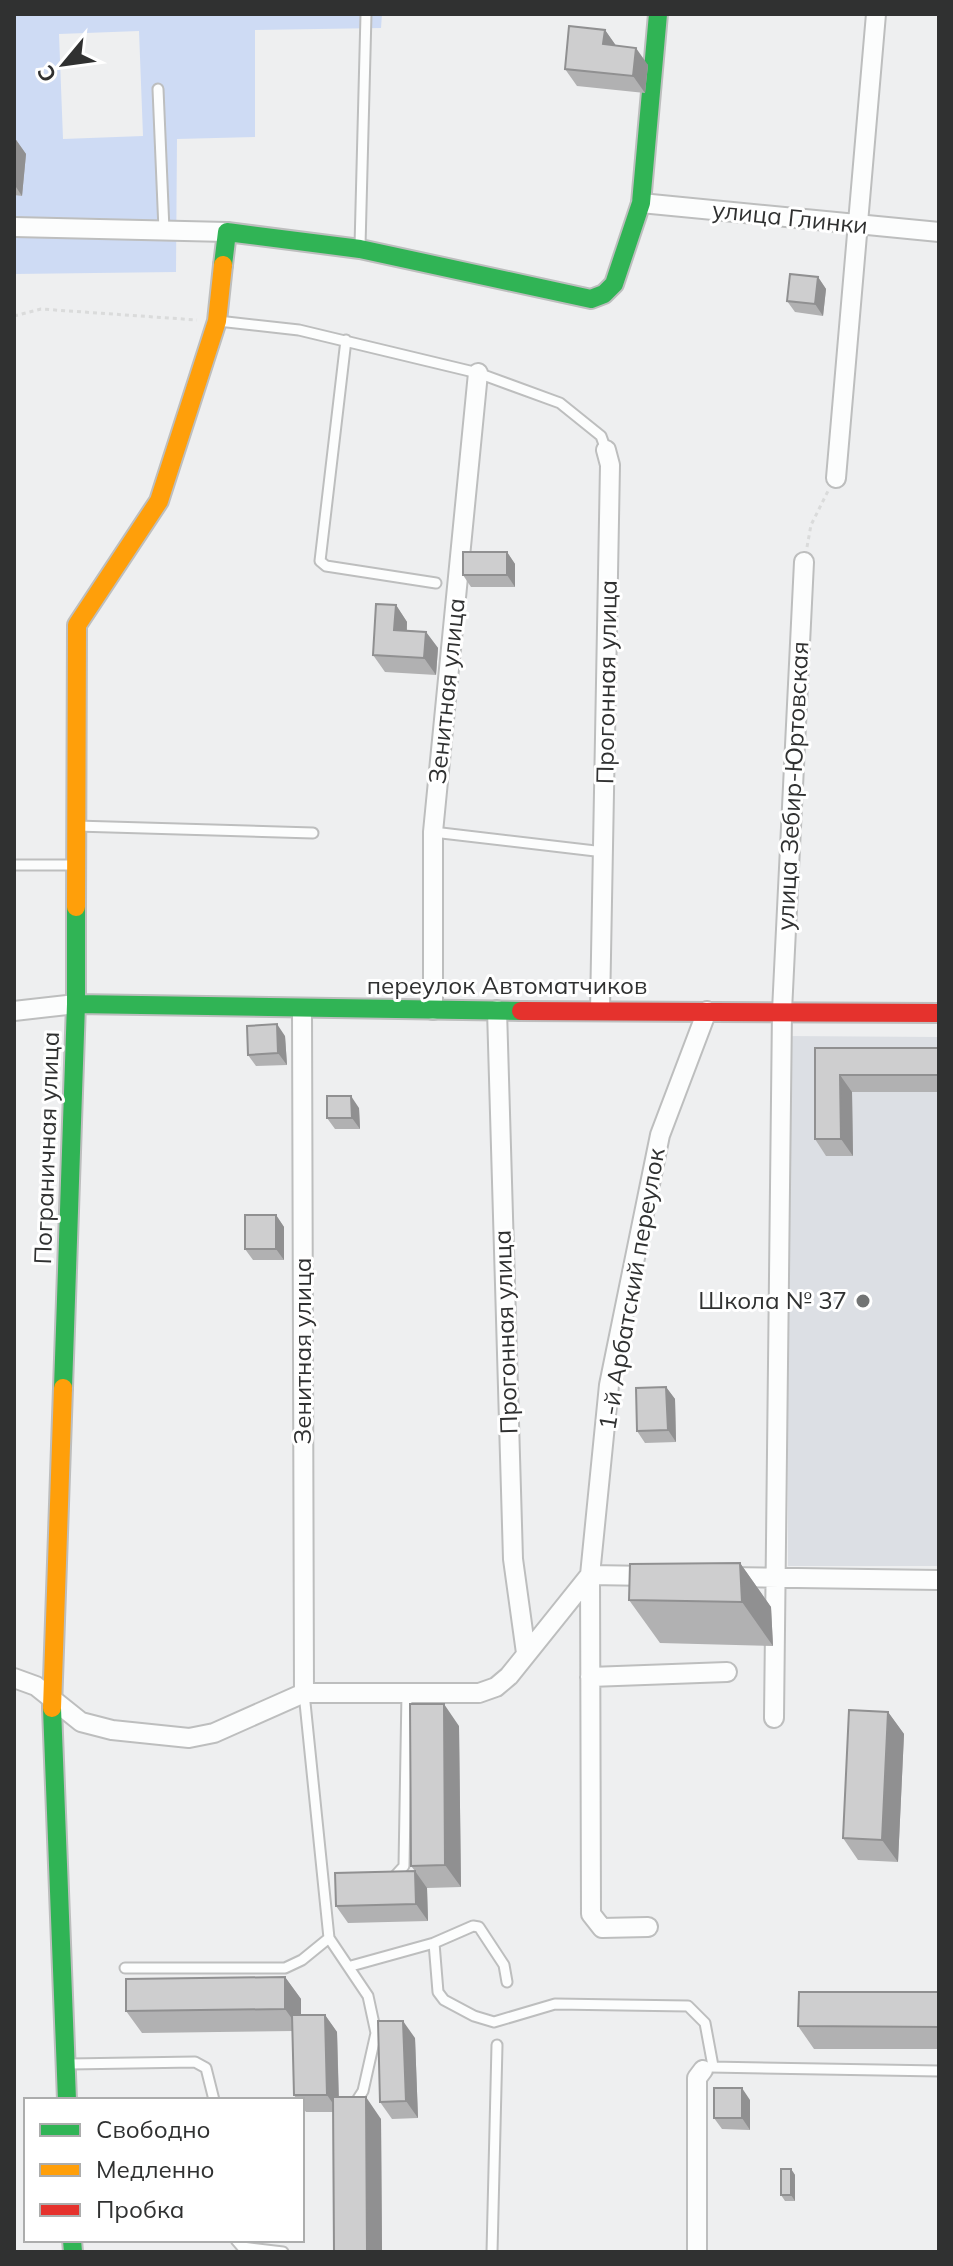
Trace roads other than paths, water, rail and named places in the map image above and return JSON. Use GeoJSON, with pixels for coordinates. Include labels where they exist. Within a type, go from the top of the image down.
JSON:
{"type":"FeatureCollection","features":[{"type":"Feature","properties":{"kind":"street"},"geometry":{"type":"LineString","coordinates":[[14,227],[227,232],[360,249],[591,299],[604,294],[614,284],[641,203],[658,14]]}},
{"type":"Feature","properties":{"kind":"street"},"geometry":{"type":"LineString","coordinates":[[836,478],[876,14]]}},
{"type":"Feature","properties":{"kind":"street","name":"улица Глинки"},"geometry":{"type":"LineString","coordinates":[[641,203],[939,232]]}},
{"type":"Feature","properties":{"kind":"street","name":"Пограничная улица"},"geometry":{"type":"LineString","coordinates":[[67,2098],[52,1699],[76,1004],[73,826],[77,625],[159,501],[217,321],[227,232]]}},
{"type":"Feature","properties":{"kind":"street","name":"Зенитная улица"},"geometry":{"type":"LineString","coordinates":[[433,1010],[433,832],[478,373]]}},
{"type":"Feature","properties":{"kind":"street","name":"Прогонная улица"},"geometry":{"type":"LineString","coordinates":[[600,1010],[610,465],[606,450]]}},
{"type":"Feature","properties":{"kind":"street","name":"улица Зебир-Юртовская"},"geometry":{"type":"LineString","coordinates":[[774,1718],[782,1011],[804,562]]}},
{"type":"Feature","properties":{"kind":"street"},"geometry":{"type":"LineString","coordinates":[[14,1011],[76,1004]]}},
{"type":"Feature","properties":{"kind":"street","name":"переулок Автоматчиков"},"geometry":{"type":"LineString","coordinates":[[76,1004],[302,1010],[939,1013]]}},
{"type":"Feature","properties":{"kind":"street","name":"Зенитная улица"},"geometry":{"type":"LineString","coordinates":[[302,1010],[304,1693]]}},
{"type":"Feature","properties":{"kind":"street","name":"Прогонная улица"},"geometry":{"type":"LineString","coordinates":[[497,1010],[513,1559],[526,1653]]}},
{"type":"Feature","properties":{"kind":"street","name":"1-й Арбатский переулок"},"geometry":{"type":"LineString","coordinates":[[648,1927],[602,1928],[591,1914],[590,1575],[609,1385],[660,1135],[707,1011]]}},
{"type":"Feature","properties":{"kind":"street"},"geometry":{"type":"LineString","coordinates":[[14,1678],[36,1686],[81,1722],[112,1730],[189,1738],[214,1733],[304,1693],[479,1693],[496,1687],[509,1676],[590,1575],[668,1576]]}},
{"type":"Feature","properties":{"kind":"street"},"geometry":{"type":"LineString","coordinates":[[714,1577],[939,1580]]}},
{"type":"Feature","properties":{"kind":"street"},"geometry":{"type":"LineString","coordinates":[[590,1677],[727,1672]]}},
{"type":"Feature","properties":{"kind":"street"},"geometry":{"type":"LineString","coordinates":[[697,2252],[697,2078],[708,2068]]}},
{"type":"Feature","properties":{"kind":"lane"},"geometry":{"type":"LineString","coordinates":[[360,249],[366,14]]}},
{"type":"Feature","properties":{"kind":"lane"},"geometry":{"type":"LineString","coordinates":[[158,89],[164,230]]}},
{"type":"Feature","properties":{"kind":"lane"},"geometry":{"type":"LineString","coordinates":[[217,321],[346,340],[478,373],[560,403],[601,436],[606,450]]}},
{"type":"Feature","properties":{"kind":"lane"},"geometry":{"type":"LineString","coordinates":[[346,340],[318,551],[320,561],[326,566],[436,583]]}},
{"type":"Feature","properties":{"kind":"lane"},"geometry":{"type":"LineString","coordinates":[[73,826],[313,833]]}},
{"type":"Feature","properties":{"kind":"lane"},"geometry":{"type":"LineString","coordinates":[[433,832],[604,852]]}},
{"type":"Feature","properties":{"kind":"lane"},"geometry":{"type":"LineString","coordinates":[[14,865],[74,865]]}},
{"type":"Feature","properties":{"kind":"lane"},"geometry":{"type":"LineString","coordinates":[[304,1693],[329,1938],[351,1966],[368,1996],[376,2033],[360,2101],[339,2112]]}},
{"type":"Feature","properties":{"kind":"lane"},"geometry":{"type":"LineString","coordinates":[[379,1878],[394,1877],[404,1866],[407,1693]]}},
{"type":"Feature","properties":{"kind":"lane"},"geometry":{"type":"LineString","coordinates":[[323,1881],[337,1880]]}},
{"type":"Feature","properties":{"kind":"lane"},"geometry":{"type":"LineString","coordinates":[[351,1966],[434,1943],[473,1926],[479,1927],[504,1965],[507,1982]]}},
{"type":"Feature","properties":{"kind":"lane"},"geometry":{"type":"LineString","coordinates":[[125,1968],[285,1968],[302,1960],[329,1938]]}},
{"type":"Feature","properties":{"kind":"lane"},"geometry":{"type":"LineString","coordinates":[[434,1943],[438,1992],[444,2000],[474,2016],[494,2022],[510,2020],[555,2004],[688,2006],[705,2023],[708,2068],[939,2071]]}},
{"type":"Feature","properties":{"kind":"lane"},"geometry":{"type":"LineString","coordinates":[[492,2252],[497,2045]]}},
{"type":"Feature","properties":{"kind":"lane"},"geometry":{"type":"LineString","coordinates":[[66,2064],[195,2062],[206,2068],[214,2098]]}},
{"type":"Feature","properties":{"kind":"lane"},"geometry":{"type":"LineString","coordinates":[[238,2242],[242,2247],[283,2252]]}},
{"type":"Feature","properties":{"kind":"place","name":"Школа № 37"},"geometry":{"type":"Point","coordinates":[863,1301]}}]}
